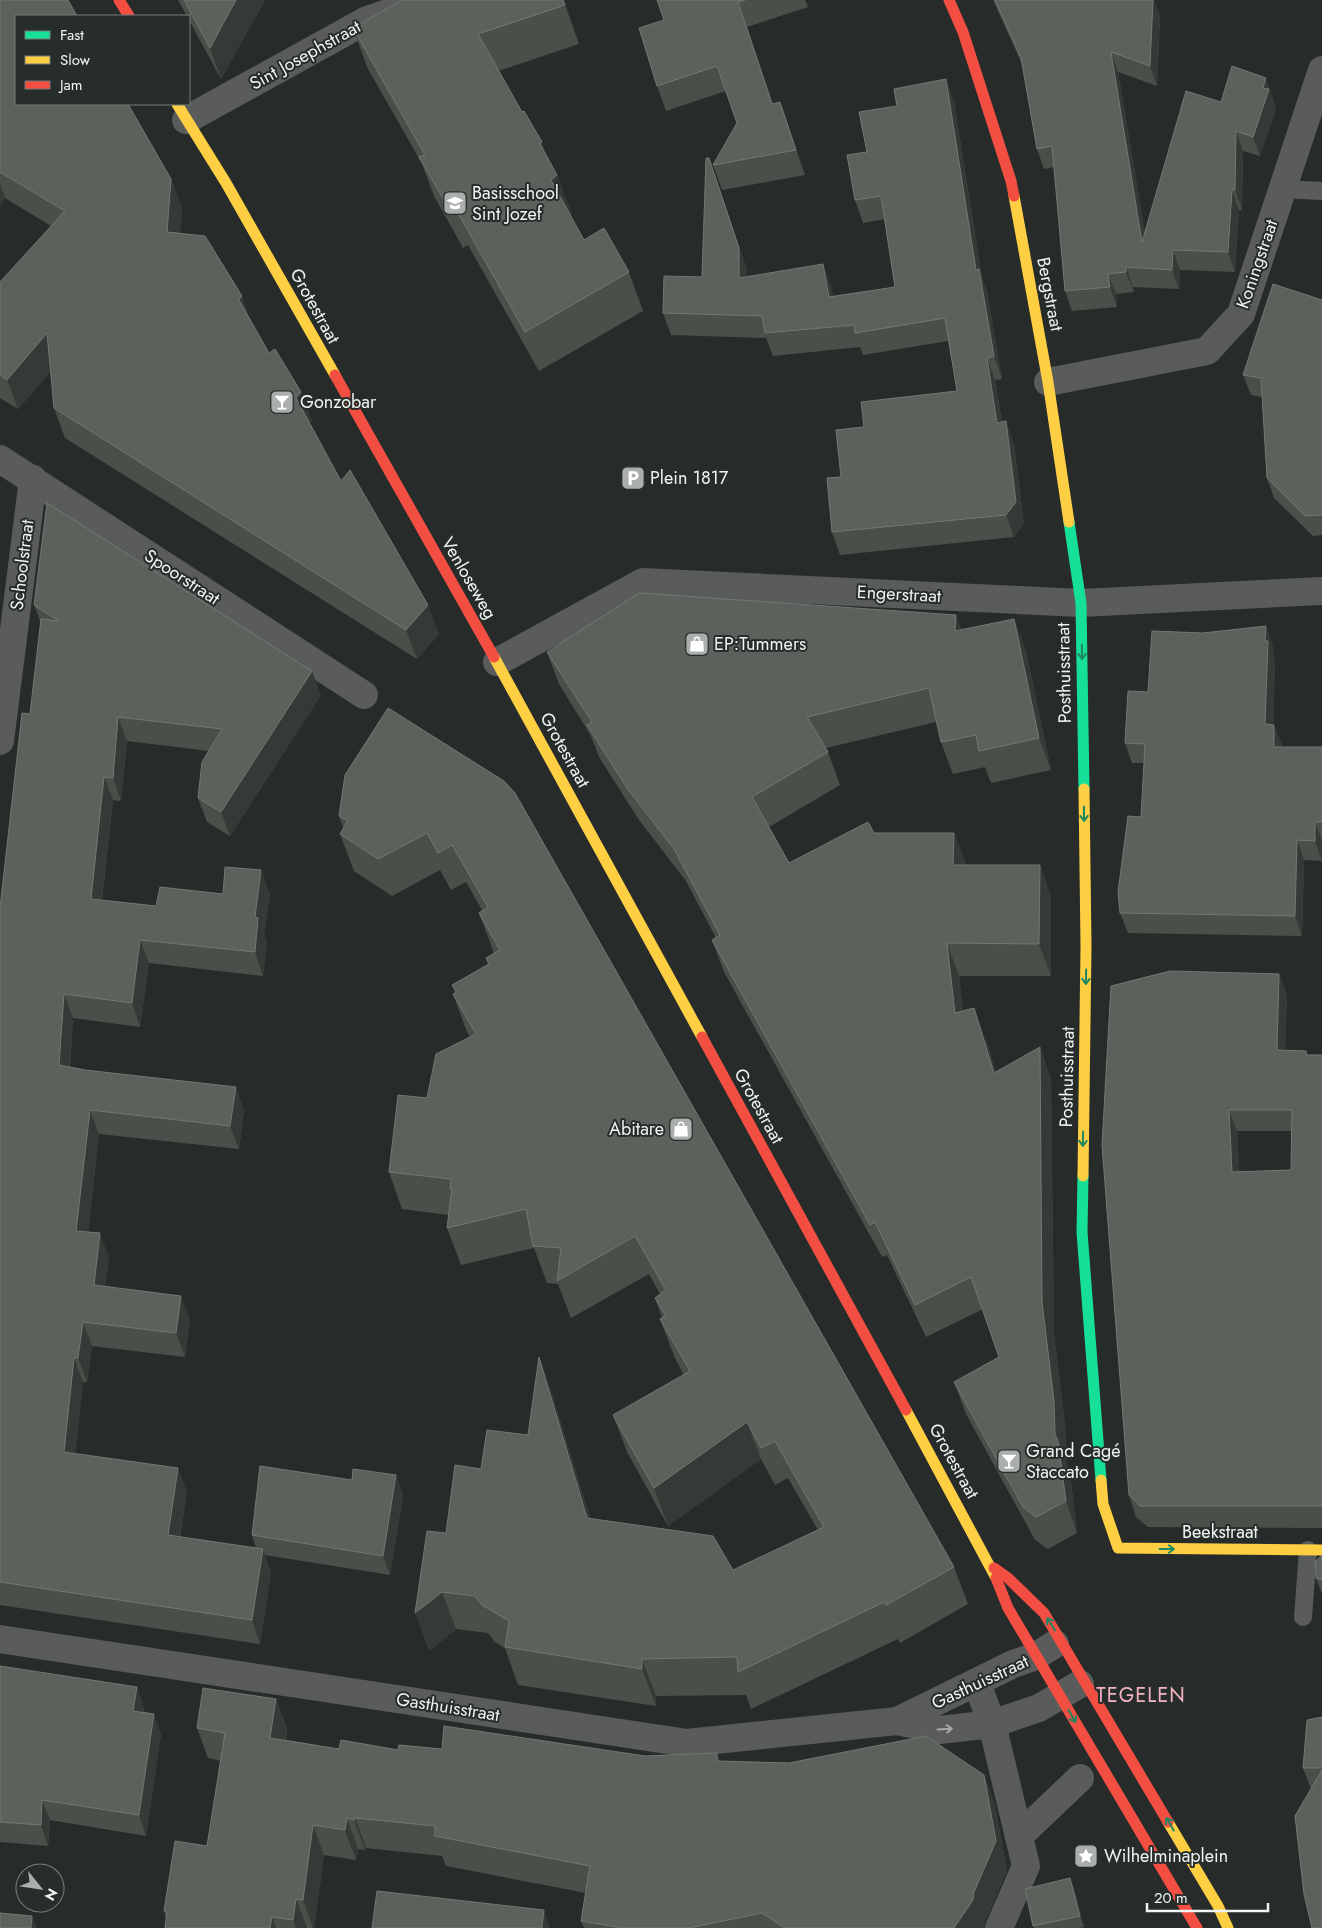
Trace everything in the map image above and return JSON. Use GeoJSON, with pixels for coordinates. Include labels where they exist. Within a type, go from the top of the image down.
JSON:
{"type":"FeatureCollection","features":[{"type":"Feature","properties":{"kind":"main road"},"geometry":{"type":"LineString","coordinates":[[120,0],[128,15]]}},
{"type":"Feature","properties":{"kind":"main road","name":"Bergstraat"},"geometry":{"type":"LineString","coordinates":[[949,0],[963,32],[1011,181],[1048,382],[1081,603]]}},
{"type":"Feature","properties":{"kind":"main road","name":"Grotestraat"},"geometry":{"type":"LineString","coordinates":[[182,112],[230,190],[410,511]]}},
{"type":"Feature","properties":{"kind":"main road","name":"Venloseweg"},"geometry":{"type":"LineString","coordinates":[[410,511],[497,662]]}},
{"type":"Feature","properties":{"kind":"main road","name":"Posthuisstraat"},"geometry":{"type":"LineString","coordinates":[[1081,603],[1086,946],[1082,1232],[1102,1504],[1118,1548]]}},
{"type":"Feature","properties":{"kind":"main road","name":"Grotestraat"},"geometry":{"type":"LineString","coordinates":[[497,662],[991,1566],[1008,1608],[1197,1928]]}},
{"type":"Feature","properties":{"kind":"main road","name":"Beekstraat"},"geometry":{"type":"LineString","coordinates":[[1118,1548],[1315,1550]]}},
{"type":"Feature","properties":{"kind":"main road","name":"Grotestraat"},"geometry":{"type":"LineString","coordinates":[[991,1566],[1008,1578],[1044,1613],[1086,1680],[1218,1906],[1228,1928]]}},
{"type":"Feature","properties":{"kind":"street","name":"Sint Josephstraat"},"geometry":{"type":"LineString","coordinates":[[182,112],[366,10],[428,0]]}},
{"type":"Feature","properties":{"kind":"street","name":"Koningstraat"},"geometry":{"type":"LineString","coordinates":[[1048,382],[1207,351],[1241,314],[1322,70]]}},
{"type":"Feature","properties":{"kind":"street","name":"Spoorstraat"},"geometry":{"type":"LineString","coordinates":[[0,459],[364,695]]}},
{"type":"Feature","properties":{"kind":"street","name":"Schoolstraat"},"geometry":{"type":"LineString","coordinates":[[0,741],[33,479]]}},
{"type":"Feature","properties":{"kind":"street","name":"Engerstraat"},"geometry":{"type":"LineString","coordinates":[[497,662],[643,582],[1081,603],[1322,591]]}},
{"type":"Feature","properties":{"kind":"street","name":"Gasthuisstraat"},"geometry":{"type":"LineString","coordinates":[[0,1639],[687,1744],[897,1721],[940,1730],[992,1724],[1039,1708],[1086,1680]]}},
{"type":"Feature","properties":{"kind":"street","name":"Gasthuisstraat"},"geometry":{"type":"LineString","coordinates":[[897,1721],[1014,1664],[1036,1656],[1061,1640]]}},
{"type":"Feature","properties":{"kind":"street"},"geometry":{"type":"LineString","coordinates":[[977,1683],[992,1724],[1026,1866],[999,1928]]}},
{"type":"Feature","properties":{"kind":"street"},"geometry":{"type":"LineString","coordinates":[[1019,1836],[1080,1778]]}},
{"type":"Feature","properties":{"kind":"lane"},"geometry":{"type":"LineString","coordinates":[[1282,189],[1322,191]]}},
{"type":"Feature","properties":{"kind":"lane"},"geometry":{"type":"LineString","coordinates":[[1303,1617],[1315,1550]]}},
{"type":"Feature","properties":{"kind":"building"},"geometry":{"type":"Polygon","coordinates":[[[0,0],[68,0],[76,15],[15,15],[15,105],[129,105],[171,179],[167,232],[205,236],[242,296],[239,300],[269,353],[275,349],[301,392],[296,398],[341,481],[350,470],[428,605],[406,630],[54,408],[47,333],[7,380],[0,375],[0,282],[65,211],[0,172],[0,0]]]}},
{"type":"Feature","properties":{"kind":"building"},"geometry":{"type":"Polygon","coordinates":[[[184,0],[236,0],[210,48],[184,0]]]}},
{"type":"Feature","properties":{"kind":"building"},"geometry":{"type":"Polygon","coordinates":[[[402,0],[563,0],[565,5],[478,34],[522,112],[524,111],[542,142],[540,144],[557,175],[551,180],[584,240],[604,228],[629,272],[525,332],[454,206],[449,209],[419,157],[425,155],[353,28],[402,0]]]}},
{"type":"Feature","properties":{"kind":"building"},"geometry":{"type":"Polygon","coordinates":[[[657,0],[745,0],[738,2],[772,104],[780,102],[796,150],[713,165],[737,123],[717,66],[657,86],[639,28],[664,20],[657,0]]]}},
{"type":"Feature","properties":{"kind":"building"},"geometry":{"type":"Polygon","coordinates":[[[995,0],[1153,0],[1150,66],[1111,52],[1142,242],[1186,91],[1221,102],[1232,66],[1266,78],[1263,88],[1269,89],[1253,137],[1236,131],[1235,190],[1232,190],[1228,252],[1173,250],[1172,270],[1126,267],[1126,272],[1108,274],[1110,287],[1065,291],[1052,146],[1037,149],[1021,58],[995,0]]]}},
{"type":"Feature","properties":{"kind":"building"},"geometry":{"type":"Polygon","coordinates":[[[946,79],[976,270],[979,269],[994,356],[987,358],[997,423],[1006,421],[1016,502],[1006,515],[832,532],[827,478],[841,477],[836,430],[864,427],[861,402],[957,391],[945,318],[855,333],[854,325],[765,333],[762,316],[663,313],[664,276],[702,277],[706,158],[709,158],[739,248],[739,278],[823,264],[829,297],[895,287],[881,196],[855,200],[847,155],[867,152],[859,112],[897,106],[894,89],[946,79]]]}},
{"type":"Feature","properties":{"kind":"building"},"geometry":{"type":"Polygon","coordinates":[[[1273,284],[1322,300],[1322,515],[1305,516],[1267,478],[1261,378],[1243,375],[1273,284]]]}},
{"type":"Feature","properties":{"kind":"building"},"geometry":{"type":"Polygon","coordinates":[[[47,503],[312,671],[221,812],[198,798],[202,762],[222,729],[118,717],[113,778],[104,777],[91,899],[156,906],[160,887],[223,894],[225,867],[261,870],[255,917],[258,918],[255,952],[140,940],[132,1003],[64,994],[59,1065],[85,1070],[236,1087],[230,1126],[90,1110],[76,1231],[100,1233],[94,1285],[181,1296],[176,1333],[83,1322],[78,1358],[74,1358],[64,1452],[178,1468],[168,1535],[263,1549],[252,1620],[0,1582],[0,908],[22,713],[30,714],[41,619],[59,621],[34,605],[47,503]]]}},
{"type":"Feature","properties":{"kind":"building"},"geometry":{"type":"Polygon","coordinates":[[[639,593],[956,615],[955,631],[1014,619],[1039,738],[979,751],[976,735],[941,742],[929,688],[807,717],[828,752],[752,797],[789,863],[868,822],[874,833],[954,833],[953,865],[1040,865],[1039,944],[947,943],[955,1013],[974,1008],[994,1073],[1040,1047],[1042,1302],[1054,1401],[1055,1434],[1058,1441],[1066,1501],[1036,1517],[1023,1507],[954,1382],[999,1357],[971,1277],[915,1305],[875,1222],[870,1225],[712,940],[720,935],[674,849],[627,788],[587,725],[592,722],[547,652],[639,593]]]}},
{"type":"Feature","properties":{"kind":"building"},"geometry":{"type":"Polygon","coordinates":[[[1266,626],[1265,641],[1268,641],[1265,724],[1274,725],[1274,747],[1322,747],[1322,822],[1315,822],[1315,841],[1297,840],[1295,916],[1120,913],[1118,892],[1128,816],[1141,817],[1145,744],[1125,743],[1128,691],[1148,692],[1152,631],[1203,633],[1266,626]]]}},
{"type":"Feature","properties":{"kind":"building"},"geometry":{"type":"Polygon","coordinates":[[[388,708],[504,781],[515,793],[954,1567],[886,1605],[884,1602],[738,1672],[737,1657],[642,1659],[642,1669],[505,1647],[509,1621],[482,1605],[475,1596],[442,1592],[415,1613],[427,1531],[446,1533],[455,1465],[481,1469],[487,1430],[528,1435],[539,1357],[587,1518],[713,1536],[733,1570],[824,1527],[775,1441],[761,1448],[747,1422],[654,1488],[613,1415],[690,1371],[660,1319],[666,1316],[655,1298],[666,1290],[635,1236],[557,1281],[561,1248],[533,1246],[526,1209],[447,1228],[452,1188],[450,1189],[451,1179],[389,1172],[398,1095],[427,1098],[436,1054],[476,1034],[453,994],[457,992],[452,985],[489,964],[486,958],[500,950],[479,913],[488,907],[452,845],[438,853],[427,833],[378,859],[340,834],[348,821],[339,816],[345,775],[388,708]]]}},
{"type":"Feature","properties":{"kind":"building"},"geometry":{"type":"Polygon","coordinates":[[[1170,971],[1279,974],[1277,1050],[1306,1051],[1306,1055],[1322,1055],[1322,1506],[1140,1506],[1129,1495],[1102,1145],[1111,986],[1170,971]],[[1229,1110],[1232,1172],[1291,1170],[1292,1110],[1229,1110]]]}},
{"type":"Feature","properties":{"kind":"building"},"geometry":{"type":"Polygon","coordinates":[[[260,1466],[352,1480],[353,1469],[396,1475],[383,1556],[252,1535],[260,1466]]]}},
{"type":"Feature","properties":{"kind":"building"},"geometry":{"type":"Polygon","coordinates":[[[1322,1555],[1322,1580],[1316,1578],[1315,1562],[1322,1555]]]}},
{"type":"Feature","properties":{"kind":"building"},"geometry":{"type":"Polygon","coordinates":[[[0,1666],[137,1687],[133,1711],[154,1714],[139,1815],[42,1800],[41,1825],[0,1822],[0,1666]]]}},
{"type":"Feature","properties":{"kind":"building"},"geometry":{"type":"Polygon","coordinates":[[[203,1688],[276,1699],[270,1738],[339,1749],[341,1740],[398,1750],[399,1745],[442,1749],[444,1726],[645,1756],[717,1753],[717,1761],[789,1763],[926,1736],[984,1775],[996,1841],[974,1892],[973,1900],[954,1928],[785,1928],[762,1913],[689,1928],[623,1928],[581,1921],[590,1866],[435,1836],[435,1826],[347,1818],[345,1830],[313,1825],[303,1900],[296,1899],[293,1920],[272,1917],[270,1928],[165,1928],[167,1911],[164,1911],[175,1841],[207,1846],[225,1733],[197,1728],[203,1688]]]}},
{"type":"Feature","properties":{"kind":"building"},"geometry":{"type":"Polygon","coordinates":[[[1322,1717],[1322,1768],[1303,1768],[1307,1720],[1322,1717]]]}},
{"type":"Feature","properties":{"kind":"building"},"geometry":{"type":"Polygon","coordinates":[[[1322,1770],[1322,1928],[1312,1928],[1304,1894],[1295,1816],[1322,1770]]]}},
{"type":"Feature","properties":{"kind":"building"},"geometry":{"type":"Polygon","coordinates":[[[1070,1878],[1080,1916],[1033,1926],[1025,1889],[1070,1878]]]}},
{"type":"Feature","properties":{"kind":"building"},"geometry":{"type":"Polygon","coordinates":[[[377,1891],[544,1910],[542,1928],[372,1928],[377,1891]]]}},
{"type":"Feature","properties":{"kind":"building"},"geometry":{"type":"Polygon","coordinates":[[[0,1913],[32,1916],[31,1928],[0,1928],[0,1913]]]}},
{"type":"Feature","properties":{"kind":"traffic: fast"},"geometry":{"type":"LineString","coordinates":[[1069,522],[1081,603],[1084,789]]}},
{"type":"Feature","properties":{"kind":"traffic: fast"},"geometry":{"type":"LineString","coordinates":[[1083,1176],[1082,1232],[1101,1480]]}},
{"type":"Feature","properties":{"kind":"traffic: slow"},"geometry":{"type":"LineString","coordinates":[[178,105],[226,183],[335,375]]}},
{"type":"Feature","properties":{"kind":"traffic: slow"},"geometry":{"type":"LineString","coordinates":[[1014,196],[1048,382],[1069,522]]}},
{"type":"Feature","properties":{"kind":"traffic: slow"},"geometry":{"type":"LineString","coordinates":[[494,657],[702,1037]]}},
{"type":"Feature","properties":{"kind":"traffic: slow"},"geometry":{"type":"LineString","coordinates":[[1083,1176],[1086,946],[1084,789]]}},
{"type":"Feature","properties":{"kind":"traffic: slow"},"geometry":{"type":"LineString","coordinates":[[906,1410],[996,1578]]}},
{"type":"Feature","properties":{"kind":"traffic: slow"},"geometry":{"type":"LineString","coordinates":[[1101,1480],[1103,1504],[1118,1548],[1322,1550]]}},
{"type":"Feature","properties":{"kind":"traffic: slow"},"geometry":{"type":"LineString","coordinates":[[1168,1822],[1218,1906],[1228,1928]]}},
{"type":"Feature","properties":{"kind":"traffic: jam"},"geometry":{"type":"LineString","coordinates":[[119,0],[128,15]]}},
{"type":"Feature","properties":{"kind":"traffic: jam"},"geometry":{"type":"LineString","coordinates":[[949,0],[963,32],[1011,181],[1014,196]]}},
{"type":"Feature","properties":{"kind":"traffic: jam"},"geometry":{"type":"LineString","coordinates":[[335,375],[494,657]]}},
{"type":"Feature","properties":{"kind":"traffic: jam"},"geometry":{"type":"LineString","coordinates":[[702,1037],[906,1410]]}},
{"type":"Feature","properties":{"kind":"traffic: jam"},"geometry":{"type":"LineString","coordinates":[[994,1568],[1008,1578],[1044,1613],[1168,1822]]}},
{"type":"Feature","properties":{"kind":"traffic: jam"},"geometry":{"type":"LineString","coordinates":[[996,1578],[1008,1608],[1197,1928]]}},
{"type":"Feature","properties":{"kind":"place","name":"Basisschool Sint Jozef"},"geometry":{"type":"Point","coordinates":[455,203]}},
{"type":"Feature","properties":{"kind":"place","name":"Gonzobar"},"geometry":{"type":"Point","coordinates":[282,402]}},
{"type":"Feature","properties":{"kind":"place","name":"Plein 1817"},"geometry":{"type":"Point","coordinates":[633,478]}},
{"type":"Feature","properties":{"kind":"place","name":"EP:Tummers"},"geometry":{"type":"Point","coordinates":[697,644]}},
{"type":"Feature","properties":{"kind":"place","name":"Abitare"},"geometry":{"type":"Point","coordinates":[681,1129]}},
{"type":"Feature","properties":{"kind":"place","name":"Grand Cagé Staccato"},"geometry":{"type":"Point","coordinates":[1009,1461]}},
{"type":"Feature","properties":{"kind":"place","name":"Wilhelminaplein"},"geometry":{"type":"Point","coordinates":[1086,1856]}},
{"type":"Feature","properties":{"kind":"district","name":"TEGELEN"},"geometry":{"type":"Point","coordinates":[1141,1695]}}]}
